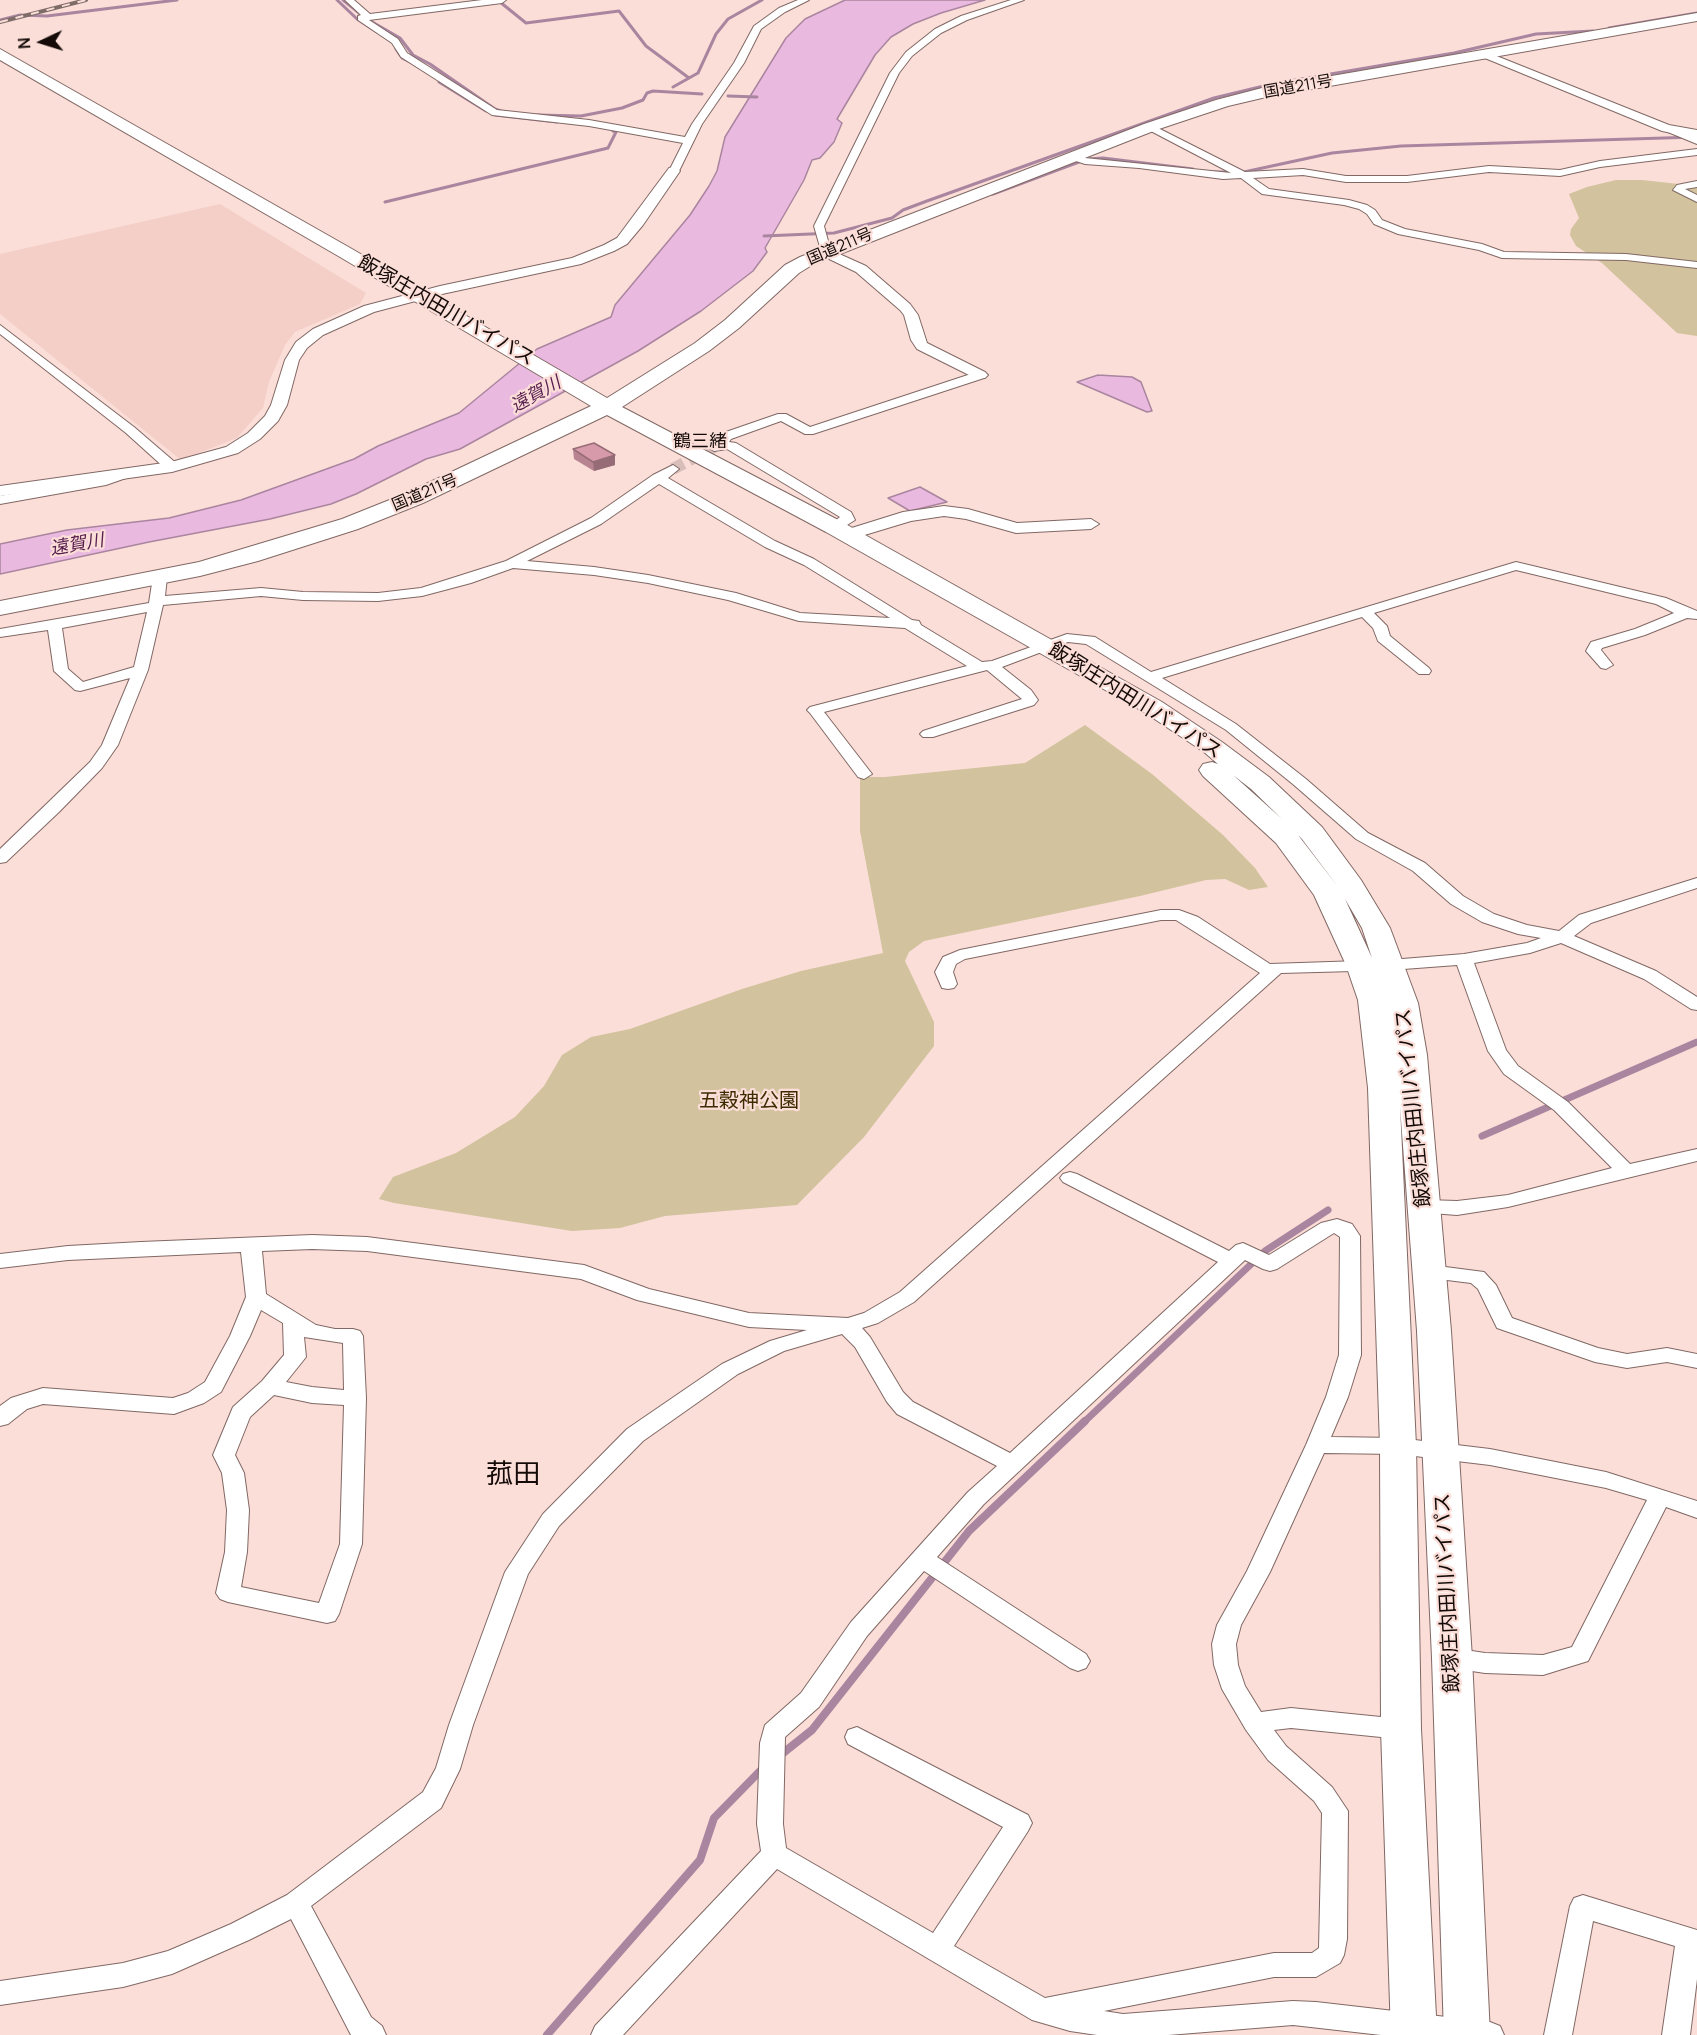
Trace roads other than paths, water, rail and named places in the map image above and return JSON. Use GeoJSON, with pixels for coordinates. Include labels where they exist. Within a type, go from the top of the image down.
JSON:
{"type":"FeatureCollection","features":[{"type":"Feature","properties":{"kind":"highway","name":"国道211号"},"geometry":{"type":"LineString","coordinates":[[0,608],[160,577],[250,556],[351,524],[445,485],[588,401],[702,347],[732,324],[792,269],[826,252],[1077,159],[1150,127],[1222,103],[1262,93],[1697,17]]}},
{"type":"Feature","properties":{"kind":"highway"},"geometry":{"type":"LineString","coordinates":[[0,46],[65,97]]}},
{"type":"Feature","properties":{"kind":"highway","name":"飯塚庄内田川バイパス"},"geometry":{"type":"LineString","coordinates":[[0,54],[65,97]]}},
{"type":"Feature","properties":{"kind":"highway","name":"飯塚庄内田川バイパス"},"geometry":{"type":"LineString","coordinates":[[0,64],[65,97],[588,401],[1039,649]]}},
{"type":"Feature","properties":{"kind":"highway"},"geometry":{"type":"LineString","coordinates":[[0,70],[65,97]]}},
{"type":"Feature","properties":{"kind":"highway","name":"飯塚庄内田川バイパス"},"geometry":{"type":"LineString","coordinates":[[588,401],[841,531],[1039,649],[1166,735],[1227,782],[1286,837],[1403,1003],[1412,1055],[1430,1272],[1452,1658],[1467,2035]]}},
{"type":"Feature","properties":{"kind":"highway","name":"飯塚庄内田川バイパス"},"geometry":{"type":"LineString","coordinates":[[1376,964],[1373,1000],[1384,1088],[1398,1446],[1401,1730],[1414,1996],[1413,2031]]}},
{"type":"Feature","properties":{"kind":"street"},"geometry":{"type":"LineString","coordinates":[[349,0],[368,17]]}},
{"type":"Feature","properties":{"kind":"street"},"geometry":{"type":"LineString","coordinates":[[502,0],[361,18],[395,41],[404,55],[495,112],[519,117],[589,123],[689,141]]}},
{"type":"Feature","properties":{"kind":"street"},"geometry":{"type":"LineString","coordinates":[[0,491],[172,467],[232,450],[254,436],[272,418],[279,405],[292,360],[301,345],[318,332],[342,319],[411,298],[576,261],[622,241],[674,171],[697,124],[739,63],[762,16],[787,0]]}},
{"type":"Feature","properties":{"kind":"street"},"geometry":{"type":"LineString","coordinates":[[757,28],[782,10],[805,0]]}},
{"type":"Feature","properties":{"kind":"street"},"geometry":{"type":"LineString","coordinates":[[980,375],[922,346],[911,315],[905,307],[861,269],[826,252],[819,226],[895,73],[909,54],[938,31],[964,18],[1020,0]]}},
{"type":"Feature","properties":{"kind":"street"},"geometry":{"type":"LineString","coordinates":[[1484,54],[1666,128],[1692,136]]}},
{"type":"Feature","properties":{"kind":"street"},"geometry":{"type":"LineString","coordinates":[[1150,127],[1240,173],[1260,189],[1274,195],[1345,202],[1363,207],[1371,212],[1378,222],[1402,232],[1482,248],[1502,255],[1626,257],[1697,265]]}},
{"type":"Feature","properties":{"kind":"street"},"geometry":{"type":"LineString","coordinates":[[1077,159],[1240,173],[1303,172],[1346,179],[1407,179],[1489,169],[1550,174],[1600,164],[1697,152]]}},
{"type":"Feature","properties":{"kind":"street"},"geometry":{"type":"LineString","coordinates":[[1667,156],[1697,164]]}},
{"type":"Feature","properties":{"kind":"street"},"geometry":{"type":"LineString","coordinates":[[1697,184],[1678,189],[1697,199]]}},
{"type":"Feature","properties":{"kind":"street"},"geometry":{"type":"LineString","coordinates":[[0,328],[130,430],[172,467]]}},
{"type":"Feature","properties":{"kind":"street"},"geometry":{"type":"LineString","coordinates":[[841,531],[848,520],[846,515],[731,447],[717,446],[726,436],[783,417],[809,431],[980,375]]}},
{"type":"Feature","properties":{"kind":"street"},"geometry":{"type":"LineString","coordinates":[[0,633],[54,625],[157,604],[261,592],[323,596],[400,596],[422,592],[511,564],[596,521],[673,469]]}},
{"type":"Feature","properties":{"kind":"street"},"geometry":{"type":"LineString","coordinates":[[0,500],[101,482],[125,473]]}},
{"type":"Feature","properties":{"kind":"street"},"geometry":{"type":"LineString","coordinates":[[658,478],[770,544],[809,562],[914,624],[1026,693],[1030,699],[1029,702],[928,734]]}},
{"type":"Feature","properties":{"kind":"street"},"geometry":{"type":"LineString","coordinates":[[841,531],[944,511],[968,514],[1016,528],[1091,524]]}},
{"type":"Feature","properties":{"kind":"street"},"geometry":{"type":"LineString","coordinates":[[511,564],[594,571],[648,579],[731,596],[799,617],[914,624]]}},
{"type":"Feature","properties":{"kind":"street"},"geometry":{"type":"LineString","coordinates":[[1149,676],[1516,566],[1661,600],[1691,614]]}},
{"type":"Feature","properties":{"kind":"street"},"geometry":{"type":"LineString","coordinates":[[0,858],[96,765],[110,745],[141,670],[157,604],[160,577]]}},
{"type":"Feature","properties":{"kind":"street"},"geometry":{"type":"LineString","coordinates":[[1364,612],[1380,626],[1383,638],[1424,671]]}},
{"type":"Feature","properties":{"kind":"street"},"geometry":{"type":"LineString","coordinates":[[1606,665],[1593,651],[1596,645],[1691,614]]}},
{"type":"Feature","properties":{"kind":"street"},"geometry":{"type":"LineString","coordinates":[[54,625],[61,671],[80,687],[141,670]]}},
{"type":"Feature","properties":{"kind":"street"},"geometry":{"type":"LineString","coordinates":[[864,774],[815,710],[985,667],[1067,638],[1090,640],[1231,727],[1300,782],[1362,836],[1419,867],[1457,900],[1488,918],[1524,930],[1562,938],[1650,975],[1697,1005]]}},
{"type":"Feature","properties":{"kind":"street"},"geometry":{"type":"LineString","coordinates":[[0,1993],[123,1975],[172,1962],[240,1932],[296,1903],[432,1800],[448,1769],[461,1725],[517,1572],[551,1520],[635,1435],[730,1369],[777,1346],[871,1318],[907,1297],[1276,968],[1464,960],[1530,948],[1562,938],[1585,919],[1697,883]]}},
{"type":"Feature","properties":{"kind":"street"},"geometry":{"type":"LineString","coordinates":[[948,984],[944,972],[949,961],[960,955],[1161,915],[1179,915],[1192,921],[1271,973]]}},
{"type":"Feature","properties":{"kind":"street"},"geometry":{"type":"LineString","coordinates":[[1464,960],[1497,1051],[1511,1070],[1556,1102],[1626,1170]]}},
{"type":"Feature","properties":{"kind":"street"},"geometry":{"type":"LineString","coordinates":[[1425,1208],[1467,1207],[1508,1201],[1626,1170],[1697,1155]]}},
{"type":"Feature","properties":{"kind":"street"},"geometry":{"type":"LineString","coordinates":[[1042,2011],[1274,1965],[1316,1965],[1331,1955],[1335,1939],[1335,1810],[1323,1794],[1277,1753],[1255,1723],[1234,1689],[1226,1665],[1224,1644],[1229,1625],[1258,1572],[1317,1445],[1337,1397],[1350,1355],[1350,1236],[1345,1229],[1337,1226],[1328,1228],[1270,1264],[1249,1259],[1070,1178]]}},
{"type":"Feature","properties":{"kind":"street"},"geometry":{"type":"LineString","coordinates":[[0,1261],[69,1253],[312,1242],[367,1244],[584,1272],[644,1295],[749,1320],[845,1324],[863,1342],[895,1397],[905,1408],[1012,1464]]}},
{"type":"Feature","properties":{"kind":"street"},"geometry":{"type":"LineString","coordinates":[[0,1418],[19,1403],[42,1396],[174,1406],[196,1398],[213,1387],[240,1336],[256,1297],[251,1245]]}},
{"type":"Feature","properties":{"kind":"street"},"geometry":{"type":"LineString","coordinates":[[605,2035],[774,1854],[771,1824],[771,1774],[774,1732],[810,1700],[859,1629],[933,1565],[976,1498],[1012,1464],[1249,1259]]}},
{"type":"Feature","properties":{"kind":"street"},"geometry":{"type":"LineString","coordinates":[[1430,1272],[1477,1277],[1486,1285],[1504,1323],[1543,1335],[1595,1356],[1627,1361],[1667,1355],[1697,1361]]}},
{"type":"Feature","properties":{"kind":"street"},"geometry":{"type":"LineString","coordinates":[[256,1297],[310,1331],[335,1336],[353,1335],[355,1398],[351,1544],[327,1614],[228,1593],[236,1552],[238,1510],[233,1473],[224,1455],[241,1413],[296,1357],[292,1320]]}},
{"type":"Feature","properties":{"kind":"street"},"geometry":{"type":"LineString","coordinates":[[270,1386],[312,1395],[355,1398]]}},
{"type":"Feature","properties":{"kind":"street"},"geometry":{"type":"LineString","coordinates":[[1317,1445],[1440,1449],[1575,1473],[1660,1496],[1697,1510]]}},
{"type":"Feature","properties":{"kind":"street"},"geometry":{"type":"LineString","coordinates":[[1452,1658],[1485,1663],[1543,1665],[1580,1654],[1660,1496]]}},
{"type":"Feature","properties":{"kind":"street"},"geometry":{"type":"LineString","coordinates":[[933,1565],[1078,1661]]}},
{"type":"Feature","properties":{"kind":"street"},"geometry":{"type":"LineString","coordinates":[[1255,1723],[1292,1718],[1401,1730]]}},
{"type":"Feature","properties":{"kind":"street"},"geometry":{"type":"LineString","coordinates":[[857,1737],[1019,1823],[937,1949]]}},
{"type":"Feature","properties":{"kind":"street"},"geometry":{"type":"LineString","coordinates":[[774,1854],[1042,2011],[1090,2023],[1123,2026],[1293,2013],[1413,2031],[1490,2035]]}},
{"type":"Feature","properties":{"kind":"street"},"geometry":{"type":"LineString","coordinates":[[296,1903],[361,2026],[372,2035]]}},
{"type":"Feature","properties":{"kind":"street"},"geometry":{"type":"LineString","coordinates":[[1558,2035],[1582,1906],[1689,1940],[1676,2035]]}},
{"type":"Feature","properties":{"kind":"water","name":"遠賀川"},"geometry":{"type":"Polygon","coordinates":[[[845,0],[985,0],[913,24],[891,37],[875,55],[837,119],[842,123],[834,142],[820,158],[812,160],[804,180],[765,248],[767,252],[753,271],[701,311],[638,351],[460,449],[426,459],[331,504],[270,519],[0,574],[0,544],[67,530],[169,518],[241,500],[354,459],[378,446],[459,413],[537,349],[611,317],[615,305],[690,215],[709,186],[717,171],[725,137],[786,38],[805,19],[845,0]]]}},
{"type":"Feature","properties":{"kind":"water"},"geometry":{"type":"Polygon","coordinates":[[[1098,375],[1132,377],[1141,382],[1152,411],[1147,412],[1077,382],[1098,375]]]}},
{"type":"Feature","properties":{"kind":"water"},"geometry":{"type":"Polygon","coordinates":[[[920,487],[947,502],[910,511],[888,498],[920,487]]]}},
{"type":"Feature","properties":{"kind":"waterway"},"geometry":{"type":"LineString","coordinates":[[0,20],[20,15],[47,16],[177,0]]}},
{"type":"Feature","properties":{"kind":"waterway"},"geometry":{"type":"LineString","coordinates":[[337,0],[356,18]]}},
{"type":"Feature","properties":{"kind":"waterway"},"geometry":{"type":"LineString","coordinates":[[343,0],[363,16]]}},
{"type":"Feature","properties":{"kind":"waterway"},"geometry":{"type":"LineString","coordinates":[[673,87],[698,73],[716,34],[728,19],[762,0]]}},
{"type":"Feature","properties":{"kind":"waterway"},"geometry":{"type":"LineString","coordinates":[[500,2],[526,23],[619,11],[646,46],[689,78]]}},
{"type":"Feature","properties":{"kind":"waterway"},"geometry":{"type":"LineString","coordinates":[[1609,28],[1697,13]]}},
{"type":"Feature","properties":{"kind":"waterway"},"geometry":{"type":"LineString","coordinates":[[357,19],[377,32]]}},
{"type":"Feature","properties":{"kind":"waterway"},"geometry":{"type":"LineString","coordinates":[[367,19],[400,38],[413,55],[430,64],[495,109],[504,112]]}},
{"type":"Feature","properties":{"kind":"waterway"},"geometry":{"type":"LineString","coordinates":[[764,236],[834,233],[892,218],[903,210],[927,201],[1214,98],[1272,84],[1454,53],[1536,34],[1593,31]]}},
{"type":"Feature","properties":{"kind":"waterway"},"geometry":{"type":"LineString","coordinates":[[396,49],[402,58],[412,63]]}},
{"type":"Feature","properties":{"kind":"waterway"},"geometry":{"type":"LineString","coordinates":[[439,82],[486,111]]}},
{"type":"Feature","properties":{"kind":"waterway"},"geometry":{"type":"LineString","coordinates":[[538,115],[581,116],[622,108],[643,100],[647,93],[653,91],[702,94]]}},
{"type":"Feature","properties":{"kind":"waterway"},"geometry":{"type":"LineString","coordinates":[[728,96],[757,97]]}},
{"type":"Feature","properties":{"kind":"waterway"},"geometry":{"type":"LineString","coordinates":[[495,115],[557,122]]}},
{"type":"Feature","properties":{"kind":"waterway"},"geometry":{"type":"LineString","coordinates":[[385,202],[608,148],[616,132],[613,131]]}},
{"type":"Feature","properties":{"kind":"waterway"},"geometry":{"type":"LineString","coordinates":[[1215,172],[1244,172],[1332,153],[1401,146],[1697,137]]}},
{"type":"Feature","properties":{"kind":"waterway"},"geometry":{"type":"LineString","coordinates":[[986,193],[993,194],[1087,159],[1103,158],[1193,169]]}},
{"type":"Feature","properties":{"kind":"waterway"},"geometry":{"type":"LineString","coordinates":[[1482,1136],[1697,1042]]}},
{"type":"Feature","properties":{"kind":"waterway"},"geometry":{"type":"LineString","coordinates":[[1083,1423],[1265,1251],[1328,1210]]}},
{"type":"Feature","properties":{"kind":"waterway"},"geometry":{"type":"LineString","coordinates":[[778,1757],[812,1730],[969,1531],[1085,1421]]}},
{"type":"Feature","properties":{"kind":"waterway"},"geometry":{"type":"LineString","coordinates":[[547,2035],[700,1860],[714,1818],[763,1768]]}},
{"type":"Feature","properties":{"kind":"tunnel"},"geometry":{"type":"LineString","coordinates":[[673,469],[714,447]]}},
{"type":"Feature","properties":{"kind":"railway"},"geometry":{"type":"LineString","coordinates":[[0,22],[86,0]]}},
{"type":"Feature","properties":{"kind":"district","name":"鶴三緒"},"geometry":{"type":"Point","coordinates":[700,442]}},
{"type":"Feature","properties":{"kind":"district","name":"菰田"},"geometry":{"type":"Point","coordinates":[513,1475]}},
{"type":"Feature","properties":{"kind":"park label","name":"五穀神公園"},"geometry":{"type":"Point","coordinates":[749,1101]}}]}
